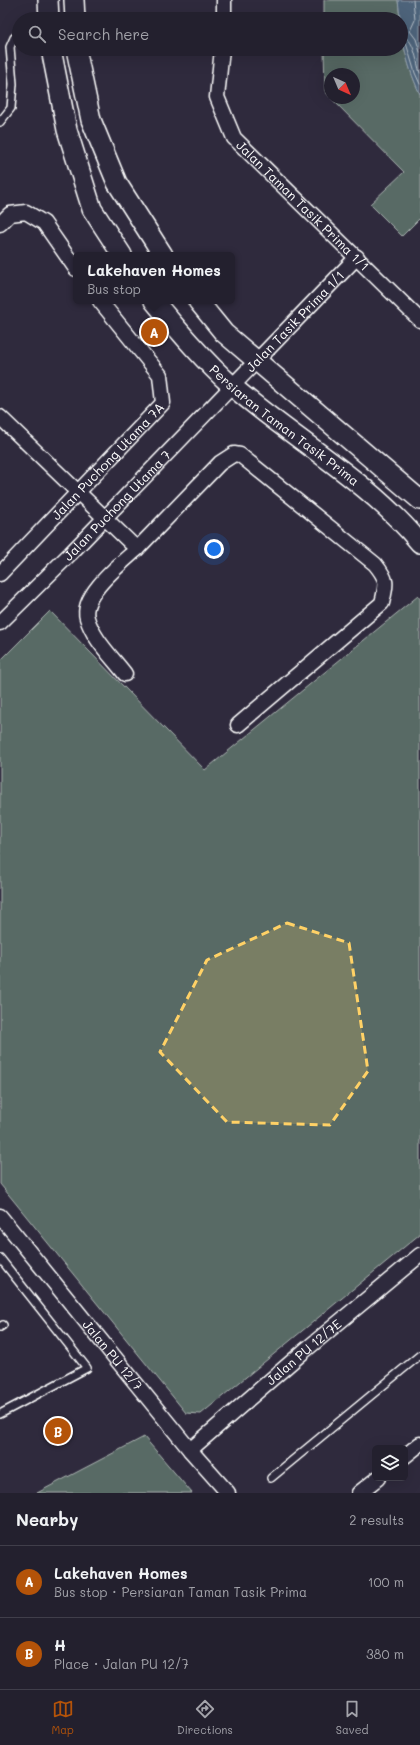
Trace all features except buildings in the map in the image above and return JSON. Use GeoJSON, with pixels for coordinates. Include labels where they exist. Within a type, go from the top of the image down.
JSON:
{"type":"FeatureCollection","features":[{"type":"Feature","properties":{"kind":"main road"},"geometry":{"type":"LineString","coordinates":[[48,0],[49,12]]}},
{"type":"Feature","properties":{"kind":"main road"},"geometry":{"type":"LineString","coordinates":[[74,0],[75,12]]}},
{"type":"Feature","properties":{"kind":"main road"},"geometry":{"type":"LineString","coordinates":[[52,56],[67,130],[92,209],[120,252]]}},
{"type":"Feature","properties":{"kind":"main road"},"geometry":{"type":"LineString","coordinates":[[77,56],[91,120],[117,183],[161,252]]}},
{"type":"Feature","properties":{"kind":"main road","name":"Persiaran Taman Tasik Prima"},"geometry":{"type":"LineString","coordinates":[[156,304],[196,352],[233,386],[379,501],[420,543]]}},
{"type":"Feature","properties":{"kind":"main road"},"geometry":{"type":"LineString","coordinates":[[200,304],[224,333],[256,362],[420,500]]}},
{"type":"Feature","properties":{"kind":"street"},"geometry":{"type":"LineString","coordinates":[[224,0],[224,12]]}},
{"type":"Feature","properties":{"kind":"street","name":"Jalan Taman Tasik Prima 1/1"},"geometry":{"type":"LineString","coordinates":[[221,56],[218,97],[234,138],[420,320]]}},
{"type":"Feature","properties":{"kind":"street"},"geometry":{"type":"LineString","coordinates":[[0,224],[10,214],[26,212],[44,223],[73,264]]}},
{"type":"Feature","properties":{"kind":"street","name":"Jalan Tasik Prima 1/1"},"geometry":{"type":"LineString","coordinates":[[233,386],[357,257]]}},
{"type":"Feature","properties":{"kind":"street","name":"Jalan Puchong Utama 7A"},"geometry":{"type":"LineString","coordinates":[[0,574],[163,403],[160,375],[102,304]]}},
{"type":"Feature","properties":{"kind":"street","name":"Jalan Puchong Utama 7"},"geometry":{"type":"LineString","coordinates":[[0,624],[233,386]]}},
{"type":"Feature","properties":{"kind":"street"},"geometry":{"type":"LineString","coordinates":[[0,417],[137,549]]}},
{"type":"Feature","properties":{"kind":"street"},"geometry":{"type":"LineString","coordinates":[[125,674],[93,631],[86,616],[89,598],[220,464],[234,454],[240,455],[375,564],[383,574],[386,582],[382,603],[238,725]]}},
{"type":"Feature","properties":{"kind":"street","name":"Jalan PU 12/7"},"geometry":{"type":"LineString","coordinates":[[0,1216],[190,1450],[228,1493]]}},
{"type":"Feature","properties":{"kind":"street","name":"Jalan PU 12/7E"},"geometry":{"type":"LineString","coordinates":[[190,1450],[303,1352],[420,1255]]}},
{"type":"Feature","properties":{"kind":"street"},"geometry":{"type":"LineString","coordinates":[[408,1454],[420,1444]]}},
{"type":"Feature","properties":{"kind":"street"},"geometry":{"type":"LineString","coordinates":[[359,1493],[374,1481]]}},
{"type":"Feature","properties":{"kind":"lane"},"geometry":{"type":"LineString","coordinates":[[0,122],[11,108],[13,84],[10,47],[12,42]]}},
{"type":"Feature","properties":{"kind":"lane"},"geometry":{"type":"LineString","coordinates":[[0,1258],[87,1368],[0,1414]]}},
{"type":"Feature","properties":{"kind":"lane"},"geometry":{"type":"LineString","coordinates":[[271,1478],[420,1354]]}},
{"type":"Feature","properties":{"kind":"highlighted area"},"geometry":{"type":"Polygon","coordinates":[[[287,923],[349,943],[368,1071],[330,1125],[227,1122],[160,1052],[207,960],[287,923]]]}},
{"type":"Feature","properties":{"kind":"green space"},"geometry":{"type":"Polygon","coordinates":[[[324,0],[398,0],[399,12],[324,12],[324,0]]]}},
{"type":"Feature","properties":{"kind":"green space"},"geometry":{"type":"Polygon","coordinates":[[[324,56],[407,56],[413,78],[420,94],[420,218],[402,236],[370,204],[404,172],[337,104],[360,104],[360,68],[324,68],[324,56]]]}},
{"type":"Feature","properties":{"kind":"green space"},"geometry":{"type":"Polygon","coordinates":[[[418,596],[420,599],[420,1234],[201,1414],[186,1413],[0,1184],[0,661],[50,611],[205,770],[418,596]]]}},
{"type":"Feature","properties":{"kind":"green space"},"geometry":{"type":"Polygon","coordinates":[[[144,1437],[192,1493],[37,1493],[144,1437]]]}},
{"type":"Feature","properties":{"kind":"water"},"geometry":{"type":"Polygon","coordinates":[[[398,0],[420,0],[420,94],[410,70],[406,56],[408,56],[408,12],[399,12],[398,0]]]}},
{"type":"Feature","properties":{"kind":"place","name":"Lakehaven Homes"},"geometry":{"type":"Point","coordinates":[154,332]}},
{"type":"Feature","properties":{"kind":"place","name":"H"},"geometry":{"type":"Point","coordinates":[58,1431]}}]}
